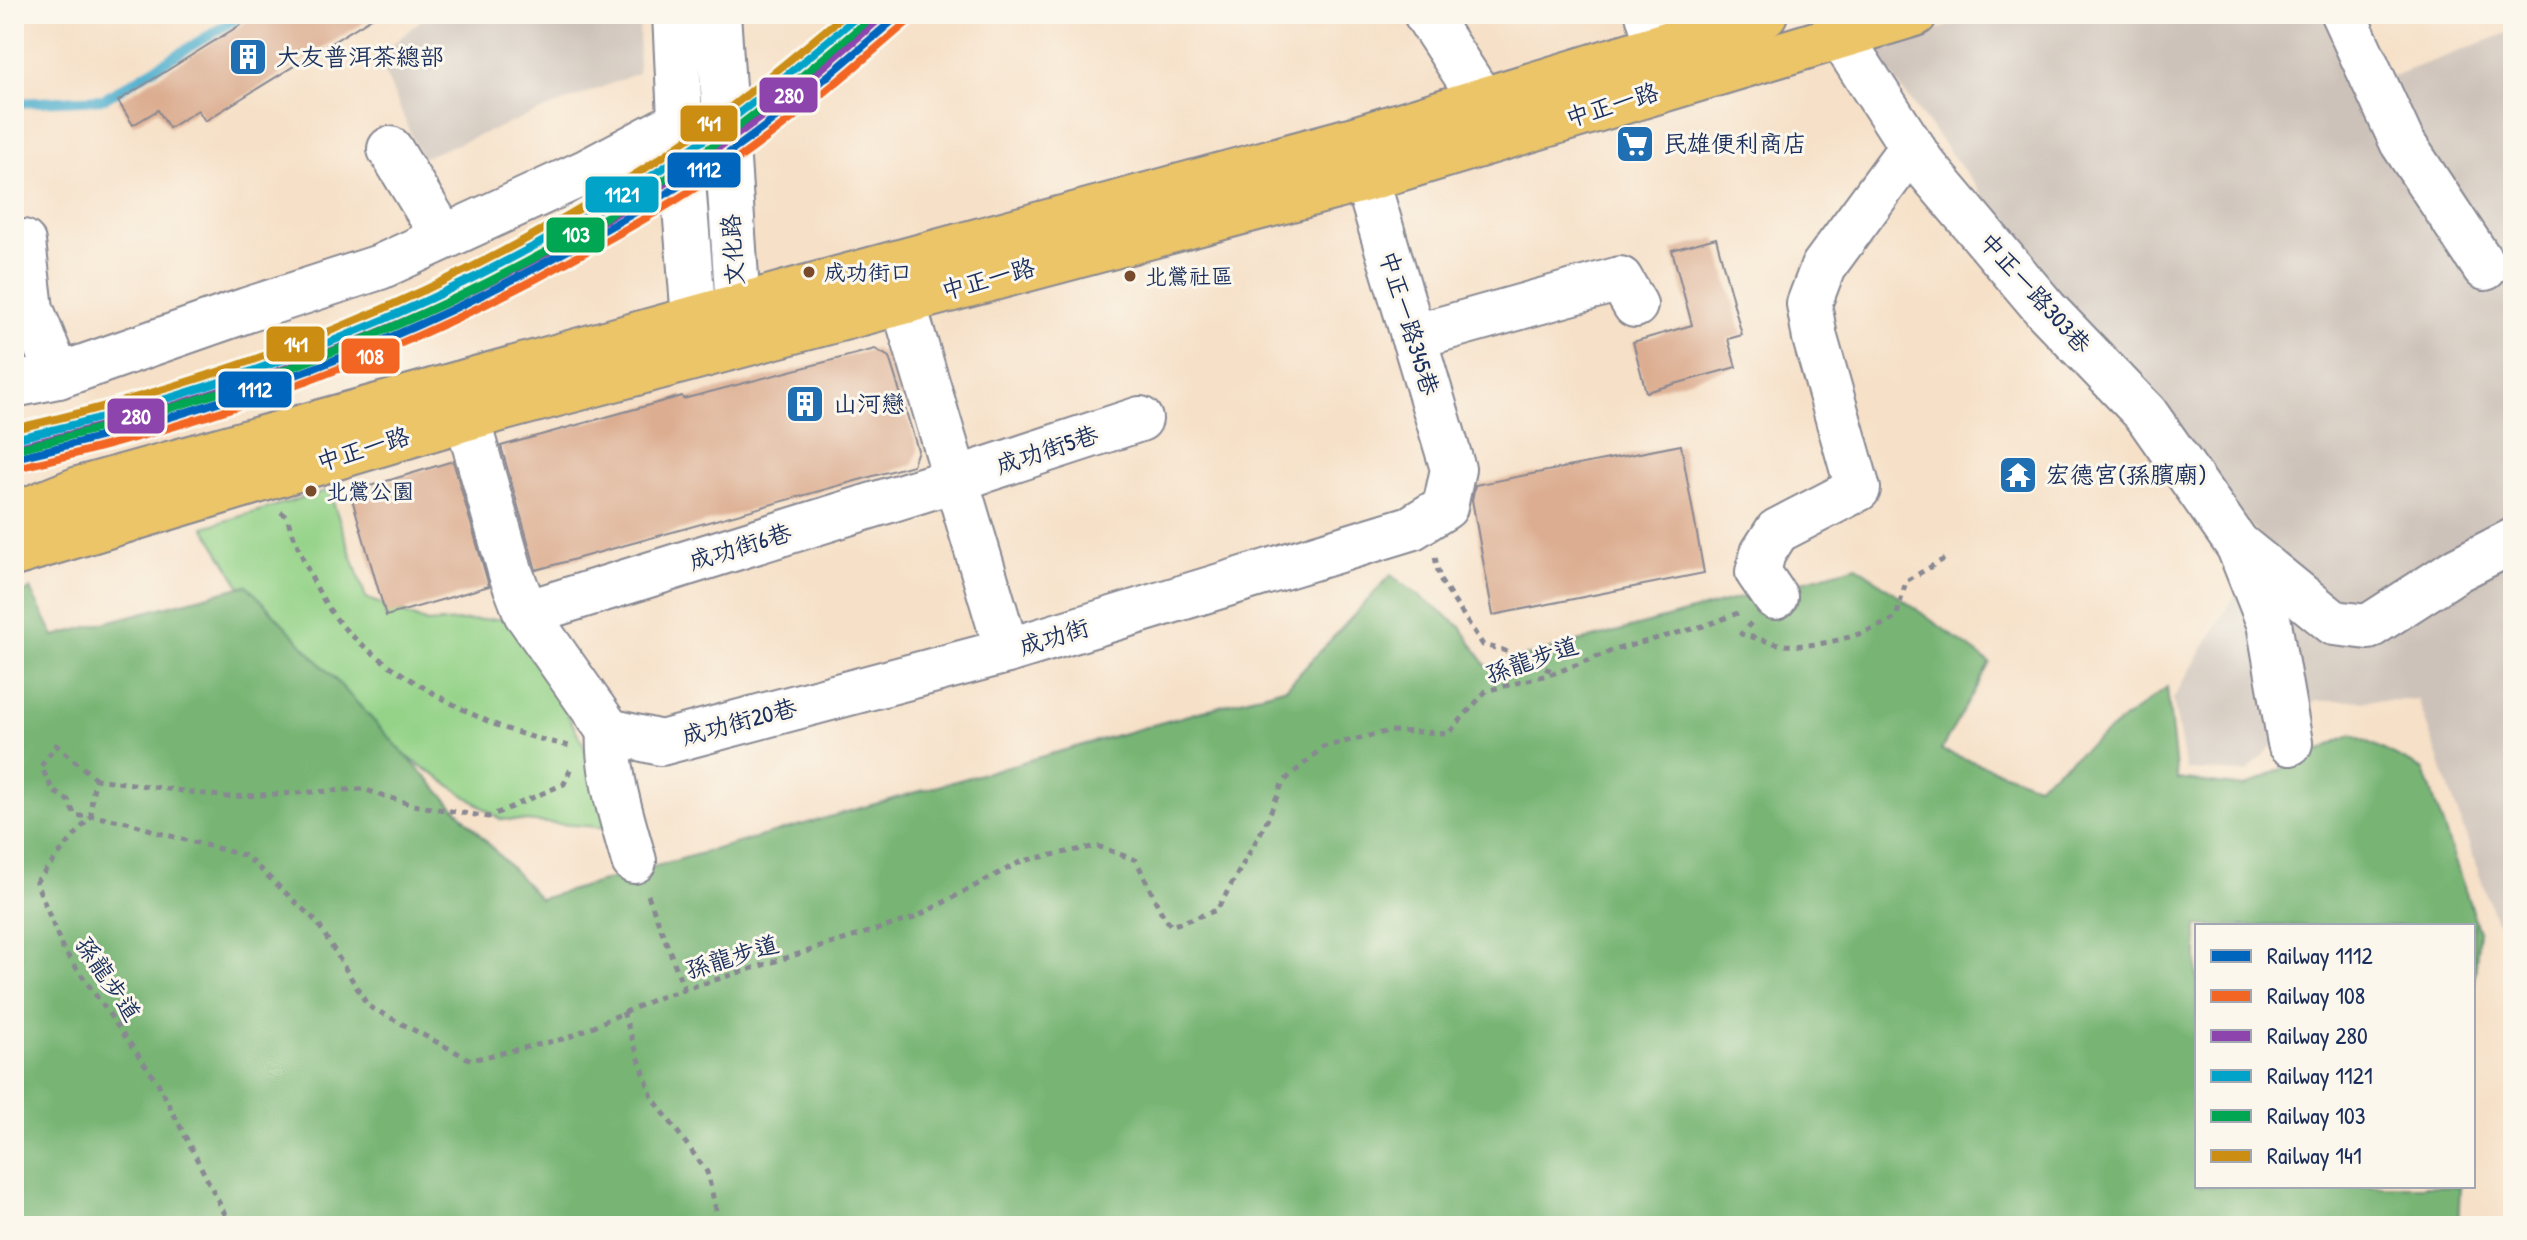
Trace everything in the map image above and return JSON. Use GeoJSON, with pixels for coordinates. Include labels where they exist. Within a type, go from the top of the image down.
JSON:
{"type":"FeatureCollection","features":[{"type":"Feature","properties":{"kind":"main road","name":"中正一路"},"geometry":{"type":"LineString","coordinates":[[14,515],[79,489],[708,334],[903,302],[1360,159],[1482,100],[1653,30],[1765,14]]}},
{"type":"Feature","properties":{"kind":"main road","name":"中正一路"},"geometry":{"type":"LineString","coordinates":[[14,554],[467,418],[708,334],[738,307],[1671,88],[1915,14]]}},
{"type":"Feature","properties":{"kind":"street"},"geometry":{"type":"LineString","coordinates":[[675,14],[680,122],[708,334]]}},
{"type":"Feature","properties":{"kind":"street"},"geometry":{"type":"LineString","coordinates":[[1426,14],[1482,100]]}},
{"type":"Feature","properties":{"kind":"street"},"geometry":{"type":"LineString","coordinates":[[2343,14],[2402,142],[2485,268]]}},
{"type":"Feature","properties":{"kind":"street","name":"文化路"},"geometry":{"type":"LineString","coordinates":[[729,24],[738,307]]}},
{"type":"Feature","properties":{"kind":"street"},"geometry":{"type":"LineString","coordinates":[[1653,30],[1671,88]]}},
{"type":"Feature","properties":{"kind":"street","name":"中正一路303巷"},"geometry":{"type":"LineString","coordinates":[[1840,36],[1923,164],[2046,310],[2146,414],[2237,544],[2269,623],[2290,743]]}},
{"type":"Feature","properties":{"kind":"street"},"geometry":{"type":"LineString","coordinates":[[14,385],[58,376],[380,267],[588,171],[680,122]]}},
{"type":"Feature","properties":{"kind":"street"},"geometry":{"type":"LineString","coordinates":[[1775,597],[1758,572],[1763,553],[1777,531],[1858,489],[1815,338],[1809,304],[1823,267],[1912,146]]}},
{"type":"Feature","properties":{"kind":"street"},"geometry":{"type":"LineString","coordinates":[[390,149],[443,236]]}},
{"type":"Feature","properties":{"kind":"street","name":"中正一路345巷"},"geometry":{"type":"LineString","coordinates":[[1360,159],[1453,469],[1437,512]]}},
{"type":"Feature","properties":{"kind":"street"},"geometry":{"type":"LineString","coordinates":[[23,242],[31,309],[58,376]]}},
{"type":"Feature","properties":{"kind":"street"},"geometry":{"type":"LineString","coordinates":[[1413,337],[1620,279],[1635,305]]}},
{"type":"Feature","properties":{"kind":"street","name":"成功街"},"geometry":{"type":"LineString","coordinates":[[903,302],[1007,651],[1411,528],[1437,512]]}},
{"type":"Feature","properties":{"kind":"street"},"geometry":{"type":"LineString","coordinates":[[467,418],[511,574],[526,613],[598,743],[634,861]]}},
{"type":"Feature","properties":{"kind":"street","name":"成功街5巷"},"geometry":{"type":"LineString","coordinates":[[954,480],[1140,419]]}},
{"type":"Feature","properties":{"kind":"street","name":"成功街6巷"},"geometry":{"type":"LineString","coordinates":[[526,613],[954,480]]}},
{"type":"Feature","properties":{"kind":"street","name":"中正一路303巷"},"geometry":{"type":"LineString","coordinates":[[2237,544],[2334,623],[2368,627],[2458,569],[2513,541]]}},
{"type":"Feature","properties":{"kind":"street","name":"成功街20巷"},"geometry":{"type":"LineString","coordinates":[[598,743],[661,743],[1007,651]]}},
{"type":"Feature","properties":{"kind":"path"},"geometry":{"type":"LineString","coordinates":[[253,482],[286,516],[306,564],[338,621],[385,663],[448,701],[502,727],[581,749],[598,743]]}},
{"type":"Feature","properties":{"kind":"path"},"geometry":{"type":"LineString","coordinates":[[1437,512],[1440,580],[1483,645],[1503,650],[1555,673]]}},
{"type":"Feature","properties":{"kind":"path"},"geometry":{"type":"LineString","coordinates":[[1783,645],[1808,645],[1868,632],[1896,618],[1906,581],[1946,558]]}},
{"type":"Feature","properties":{"kind":"path","name":"孫龍步道"},"geometry":{"type":"LineString","coordinates":[[231,1226],[158,1083],[63,949],[36,882],[91,816],[127,822],[246,856],[317,922],[368,1006],[471,1060],[567,1038],[623,1012],[914,918],[1022,861],[1097,846],[1136,860],[1171,926],[1217,910],[1259,837],[1283,782],[1323,747],[1389,731],[1449,733],[1486,691],[1555,673],[1614,650],[1707,625],[1775,597]]}},
{"type":"Feature","properties":{"kind":"path"},"geometry":{"type":"LineString","coordinates":[[96,779],[91,816],[75,816],[68,800],[53,791],[41,766],[56,745],[96,779],[227,797],[363,789],[413,805],[488,817],[564,784],[598,743]]}},
{"type":"Feature","properties":{"kind":"path"},"geometry":{"type":"LineString","coordinates":[[634,861],[685,991]]}},
{"type":"Feature","properties":{"kind":"path"},"geometry":{"type":"LineString","coordinates":[[623,1012],[652,1097],[707,1172],[720,1226]]}},
{"type":"Feature","properties":{"kind":"shaded area"},"geometry":{"type":"Polygon","coordinates":[[[428,14],[640,14],[638,73],[421,158],[378,57],[428,14]]]}},
{"type":"Feature","properties":{"kind":"shaded area"},"geometry":{"type":"Polygon","coordinates":[[[1986,14],[2346,14],[2390,77],[2513,31],[2513,914],[2496,922],[2418,700],[2315,701],[2246,773],[2186,770],[2173,699],[2266,544],[2085,329],[1872,50],[1986,14]]]}},
{"type":"Feature","properties":{"kind":"green space","name":"北鶯公園"},"geometry":{"type":"Polygon","coordinates":[[[329,490],[366,598],[427,623],[514,618],[583,743],[608,828],[500,819],[332,706],[261,620],[204,527],[329,490]]]}},
{"type":"Feature","properties":{"kind":"green space"},"geometry":{"type":"Polygon","coordinates":[[[1857,566],[1990,663],[1941,750],[2037,785],[2167,687],[2177,779],[2245,787],[2352,734],[2424,770],[2479,931],[2475,974],[2475,924],[2195,924],[2195,1188],[2460,1188],[2458,1226],[14,1226],[14,597],[30,589],[54,636],[247,585],[540,899],[1287,687],[1391,575],[1461,627],[1487,667],[1857,566]]]}},
{"type":"Feature","properties":{"kind":"building","name":"大友普洱茶總部"},"geometry":{"type":"Polygon","coordinates":[[[258,14],[378,14],[205,121],[198,110],[169,128],[158,110],[133,125],[118,101],[258,14]]]}},
{"type":"Feature","properties":{"kind":"building"},"geometry":{"type":"Polygon","coordinates":[[[1716,238],[1742,335],[1728,339],[1736,367],[1646,392],[1633,342],[1692,325],[1672,250],[1716,238]]]}},
{"type":"Feature","properties":{"kind":"building"},"geometry":{"type":"Polygon","coordinates":[[[875,349],[889,357],[918,450],[913,465],[536,570],[501,446],[682,396],[683,399],[875,349]]]}},
{"type":"Feature","properties":{"kind":"building"},"geometry":{"type":"Polygon","coordinates":[[[1681,445],[1704,573],[1493,615],[1472,500],[1475,485],[1681,445]]]}},
{"type":"Feature","properties":{"kind":"building"},"geometry":{"type":"Polygon","coordinates":[[[453,461],[489,586],[386,616],[350,492],[453,461]]]}},
{"type":"Feature","properties":{"kind":"waterway"},"geometry":{"type":"LineString","coordinates":[[14,103],[104,99],[244,14]]}},
{"type":"Feature","properties":{"kind":"rail line","name":"141"},"geometry":{"type":"LineString","coordinates":[[14,429],[177,385],[257,359],[335,329],[486,260],[560,220],[661,158],[742,99],[845,14]]}},
{"type":"Feature","properties":{"kind":"rail line","name":"1121"},"geometry":{"type":"LineString","coordinates":[[14,439],[179,395],[259,369],[415,306],[491,269],[566,228],[697,145],[860,14]]}},
{"type":"Feature","properties":{"kind":"rail line","name":"280"},"geometry":{"type":"LineString","coordinates":[[14,448],[200,398],[381,331],[469,292],[639,200],[719,147],[783,100],[885,14]]}},
{"type":"Feature","properties":{"kind":"rail line","name":"1112"},"geometry":{"type":"LineString","coordinates":[[14,458],[230,398],[370,346],[506,283],[631,215],[726,155],[793,104],[900,14]]}},
{"type":"Feature","properties":{"kind":"rail line","name":"103"},"geometry":{"type":"LineString","coordinates":[[16,449],[181,405],[262,378],[342,348],[498,277],[573,237],[675,173],[759,110],[866,22]]}},
{"type":"Feature","properties":{"kind":"rail line","name":"108"},"geometry":{"type":"LineString","coordinates":[[16,468],[162,430],[304,382],[442,325],[509,292],[636,224],[713,176],[800,112],[907,22]]}},
{"type":"Feature","properties":{"kind":"place","name":"大友普洱茶總部"},"geometry":{"type":"Point","coordinates":[248,57]}},
{"type":"Feature","properties":{"kind":"place","name":"民雄便利商店"},"geometry":{"type":"Point","coordinates":[1635,144]}},
{"type":"Feature","properties":{"kind":"place","name":"成功街口"},"geometry":{"type":"Point","coordinates":[809,272]}},
{"type":"Feature","properties":{"kind":"place","name":"北鶯社區"},"geometry":{"type":"Point","coordinates":[1130,276]}},
{"type":"Feature","properties":{"kind":"place","name":"山河戀"},"geometry":{"type":"Point","coordinates":[805,404]}},
{"type":"Feature","properties":{"kind":"place","name":"宏德宮(孫臏廟)"},"geometry":{"type":"Point","coordinates":[2018,475]}},
{"type":"Feature","properties":{"kind":"place","name":"北鶯公園"},"geometry":{"type":"Point","coordinates":[311,491]}}]}
